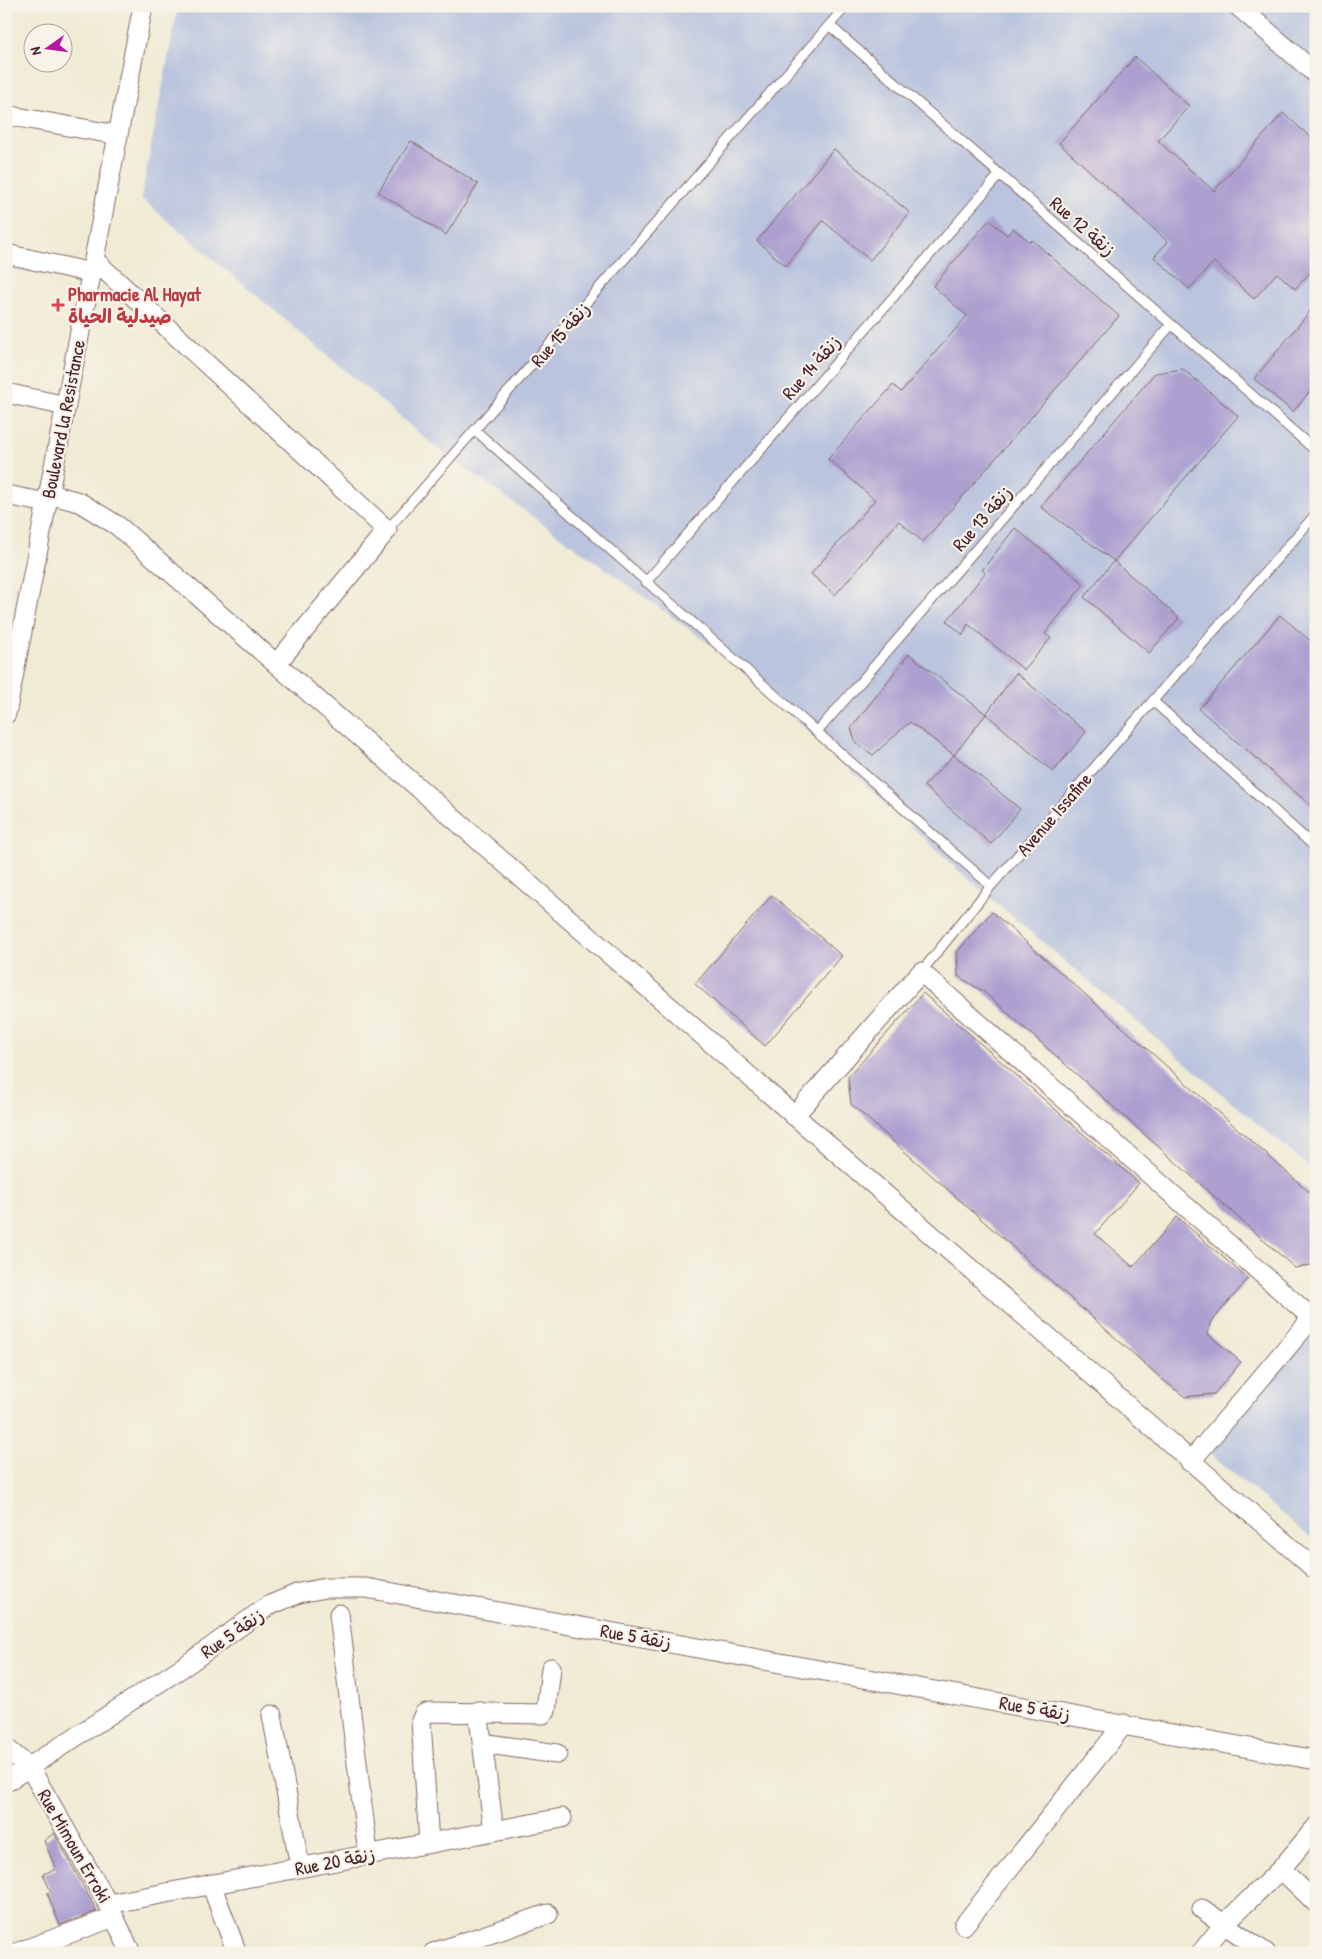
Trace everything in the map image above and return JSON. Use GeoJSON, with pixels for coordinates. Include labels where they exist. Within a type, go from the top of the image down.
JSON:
{"type":"FeatureCollection","features":[{"type":"Feature","properties":{"kind":"street"},"geometry":{"type":"LineString","coordinates":[[1238,6],[1316,74]]}},
{"type":"Feature","properties":{"kind":"street","name":"Boulevard la Resistance"},"geometry":{"type":"LineString","coordinates":[[6,714],[11,663],[48,498],[141,7]]}},
{"type":"Feature","properties":{"kind":"street"},"geometry":{"type":"LineString","coordinates":[[6,115],[118,135]]}},
{"type":"Feature","properties":{"kind":"street"},"geometry":{"type":"LineString","coordinates":[[6,254],[93,266],[387,530]]}},
{"type":"Feature","properties":{"kind":"street"},"geometry":{"type":"LineString","coordinates":[[6,393],[66,406]]}},
{"type":"Feature","properties":{"kind":"street"},"geometry":{"type":"LineString","coordinates":[[6,494],[79,502],[106,516],[1316,1570]]}},
{"type":"Feature","properties":{"kind":"street","name":"Rue 15 زنقة"},"geometry":{"type":"LineString","coordinates":[[277,664],[387,530]]}},
{"type":"Feature","properties":{"kind":"street"},"geometry":{"type":"LineString","coordinates":[[921,972],[1314,1316],[1190,1462]]}},
{"type":"Feature","properties":{"kind":"street","name":"Avenue Issafine"},"geometry":{"type":"LineString","coordinates":[[794,1116],[921,972]]}},
{"type":"Feature","properties":{"kind":"street","name":"Rue 5 زنقة"},"geometry":{"type":"LineString","coordinates":[[6,1782],[189,1663],[268,1606],[299,1593],[326,1588],[366,1588],[1316,1760]]}},
{"type":"Feature","properties":{"kind":"street"},"geometry":{"type":"LineString","coordinates":[[339,1614],[368,1854]]}},
{"type":"Feature","properties":{"kind":"street"},"geometry":{"type":"LineString","coordinates":[[429,1843],[421,1720],[424,1714],[430,1712],[478,1711],[544,1713],[552,1668]]}},
{"type":"Feature","properties":{"kind":"street"},"geometry":{"type":"LineString","coordinates":[[478,1711],[494,1831]]}},
{"type":"Feature","properties":{"kind":"street"},"geometry":{"type":"LineString","coordinates":[[272,1716],[300,1867]]}},
{"type":"Feature","properties":{"kind":"street"},"geometry":{"type":"LineString","coordinates":[[964,1925],[1124,1724]]}},
{"type":"Feature","properties":{"kind":"street"},"geometry":{"type":"LineString","coordinates":[[482,1743],[557,1754]]}},
{"type":"Feature","properties":{"kind":"street","name":"Rue Mimoun Erroki"},"geometry":{"type":"LineString","coordinates":[[6,1748],[30,1768],[111,1910],[131,1953]]}},
{"type":"Feature","properties":{"kind":"street","name":"Rue 20 زنقة"},"geometry":{"type":"LineString","coordinates":[[16,1953],[111,1910],[212,1884],[562,1818]]}},
{"type":"Feature","properties":{"kind":"street"},"geometry":{"type":"LineString","coordinates":[[1201,1953],[1224,1924],[1281,1869],[1316,1828]]}},
{"type":"Feature","properties":{"kind":"street"},"geometry":{"type":"LineString","coordinates":[[1281,1869],[1316,1903]]}},
{"type":"Feature","properties":{"kind":"street"},"geometry":{"type":"LineString","coordinates":[[212,1884],[237,1953]]}},
{"type":"Feature","properties":{"kind":"street"},"geometry":{"type":"LineString","coordinates":[[1202,1909],[1266,1953]]}},
{"type":"Feature","properties":{"kind":"street"},"geometry":{"type":"LineString","coordinates":[[433,1953],[548,1914]]}},
{"type":"Feature","properties":{"kind":"lane","name":"Rue 15 زنقة"},"geometry":{"type":"LineString","coordinates":[[387,530],[476,431],[846,6]]}},
{"type":"Feature","properties":{"kind":"lane","name":"Rue 12 زنقة"},"geometry":{"type":"LineString","coordinates":[[829,25],[1316,451]]}},
{"type":"Feature","properties":{"kind":"lane","name":"Rue 14 زنقة"},"geometry":{"type":"LineString","coordinates":[[646,582],[1000,174]]}},
{"type":"Feature","properties":{"kind":"lane","name":"Rue 13 زنقة"},"geometry":{"type":"LineString","coordinates":[[817,732],[1171,324]]}},
{"type":"Feature","properties":{"kind":"lane"},"geometry":{"type":"LineString","coordinates":[[476,431],[990,886]]}},
{"type":"Feature","properties":{"kind":"lane","name":"Avenue Issafine"},"geometry":{"type":"LineString","coordinates":[[921,972],[990,886],[1316,514]]}},
{"type":"Feature","properties":{"kind":"lane"},"geometry":{"type":"LineString","coordinates":[[1153,701],[1316,848]]}},
{"type":"Feature","properties":{"kind":"shaded area"},"geometry":{"type":"Polygon","coordinates":[[[178,6],[1316,6],[1316,1173],[968,879],[728,657],[433,445],[141,198],[178,6]]]}},
{"type":"Feature","properties":{"kind":"shaded area"},"geometry":{"type":"Polygon","coordinates":[[[1316,1330],[1316,1542],[1207,1452],[1316,1330]]]}},
{"type":"Feature","properties":{"kind":"building"},"geometry":{"type":"Polygon","coordinates":[[[1135,57],[1189,106],[1158,141],[1214,191],[1283,113],[1316,142],[1316,266],[1295,289],[1277,273],[1254,299],[1214,262],[1189,289],[1154,257],[1168,242],[1059,143],[1135,57]]]}},
{"type":"Feature","properties":{"kind":"building"},"geometry":{"type":"Polygon","coordinates":[[[411,141],[478,184],[446,235],[378,192],[411,141]]]}},
{"type":"Feature","properties":{"kind":"building"},"geometry":{"type":"Polygon","coordinates":[[[834,149],[910,213],[870,260],[823,221],[786,266],[757,241],[834,149]]]}},
{"type":"Feature","properties":{"kind":"building"},"geometry":{"type":"Polygon","coordinates":[[[989,220],[1007,235],[1013,228],[1030,242],[1032,240],[1119,316],[923,542],[899,521],[835,595],[811,574],[875,500],[828,459],[893,385],[901,392],[967,316],[933,286],[989,220]]]}},
{"type":"Feature","properties":{"kind":"building"},"geometry":{"type":"Polygon","coordinates":[[[1316,304],[1316,384],[1293,412],[1254,379],[1316,304]]]}},
{"type":"Feature","properties":{"kind":"building"},"geometry":{"type":"Polygon","coordinates":[[[1183,369],[1238,416],[1114,561],[1041,507],[1155,373],[1183,369]]]}},
{"type":"Feature","properties":{"kind":"building"},"geometry":{"type":"Polygon","coordinates":[[[1015,528],[1084,584],[1045,634],[1051,638],[1024,670],[968,624],[963,635],[947,621],[985,573],[982,570],[1015,528]]]}},
{"type":"Feature","properties":{"kind":"building"},"geometry":{"type":"Polygon","coordinates":[[[1114,561],[1179,618],[1149,653],[1084,597],[1114,561]]]}},
{"type":"Feature","properties":{"kind":"building"},"geometry":{"type":"Polygon","coordinates":[[[1280,615],[1316,646],[1316,810],[1199,709],[1280,615]]]}},
{"type":"Feature","properties":{"kind":"building"},"geometry":{"type":"Polygon","coordinates":[[[909,654],[986,714],[954,755],[910,722],[873,755],[856,743],[851,728],[909,654]]]}},
{"type":"Feature","properties":{"kind":"building"},"geometry":{"type":"Polygon","coordinates":[[[1016,673],[1086,732],[1053,772],[986,714],[1016,673]]]}},
{"type":"Feature","properties":{"kind":"building"},"geometry":{"type":"Polygon","coordinates":[[[954,755],[1020,809],[991,844],[924,786],[954,755]]]}},
{"type":"Feature","properties":{"kind":"building"},"geometry":{"type":"Polygon","coordinates":[[[772,895],[842,956],[765,1046],[695,984],[772,895]]]}},
{"type":"Feature","properties":{"kind":"building"},"geometry":{"type":"Polygon","coordinates":[[[992,912],[1316,1198],[1316,1264],[1295,1268],[984,992],[958,976],[957,952],[992,912]]]}},
{"type":"Feature","properties":{"kind":"building"},"geometry":{"type":"Polygon","coordinates":[[[923,993],[1139,1183],[1095,1234],[1133,1267],[1177,1217],[1248,1279],[1210,1323],[1208,1334],[1241,1362],[1214,1394],[1185,1397],[1162,1379],[851,1104],[848,1077],[923,993]]]}},
{"type":"Feature","properties":{"kind":"building"},"geometry":{"type":"Polygon","coordinates":[[[54,1833],[97,1911],[60,1925],[47,1893],[51,1892],[43,1874],[56,1869],[44,1841],[54,1833]]]}},
{"type":"Feature","properties":{"kind":"place","name":"Pharmacie Al Hayat صيدلية الحياة"},"geometry":{"type":"Point","coordinates":[58,305]}}]}
